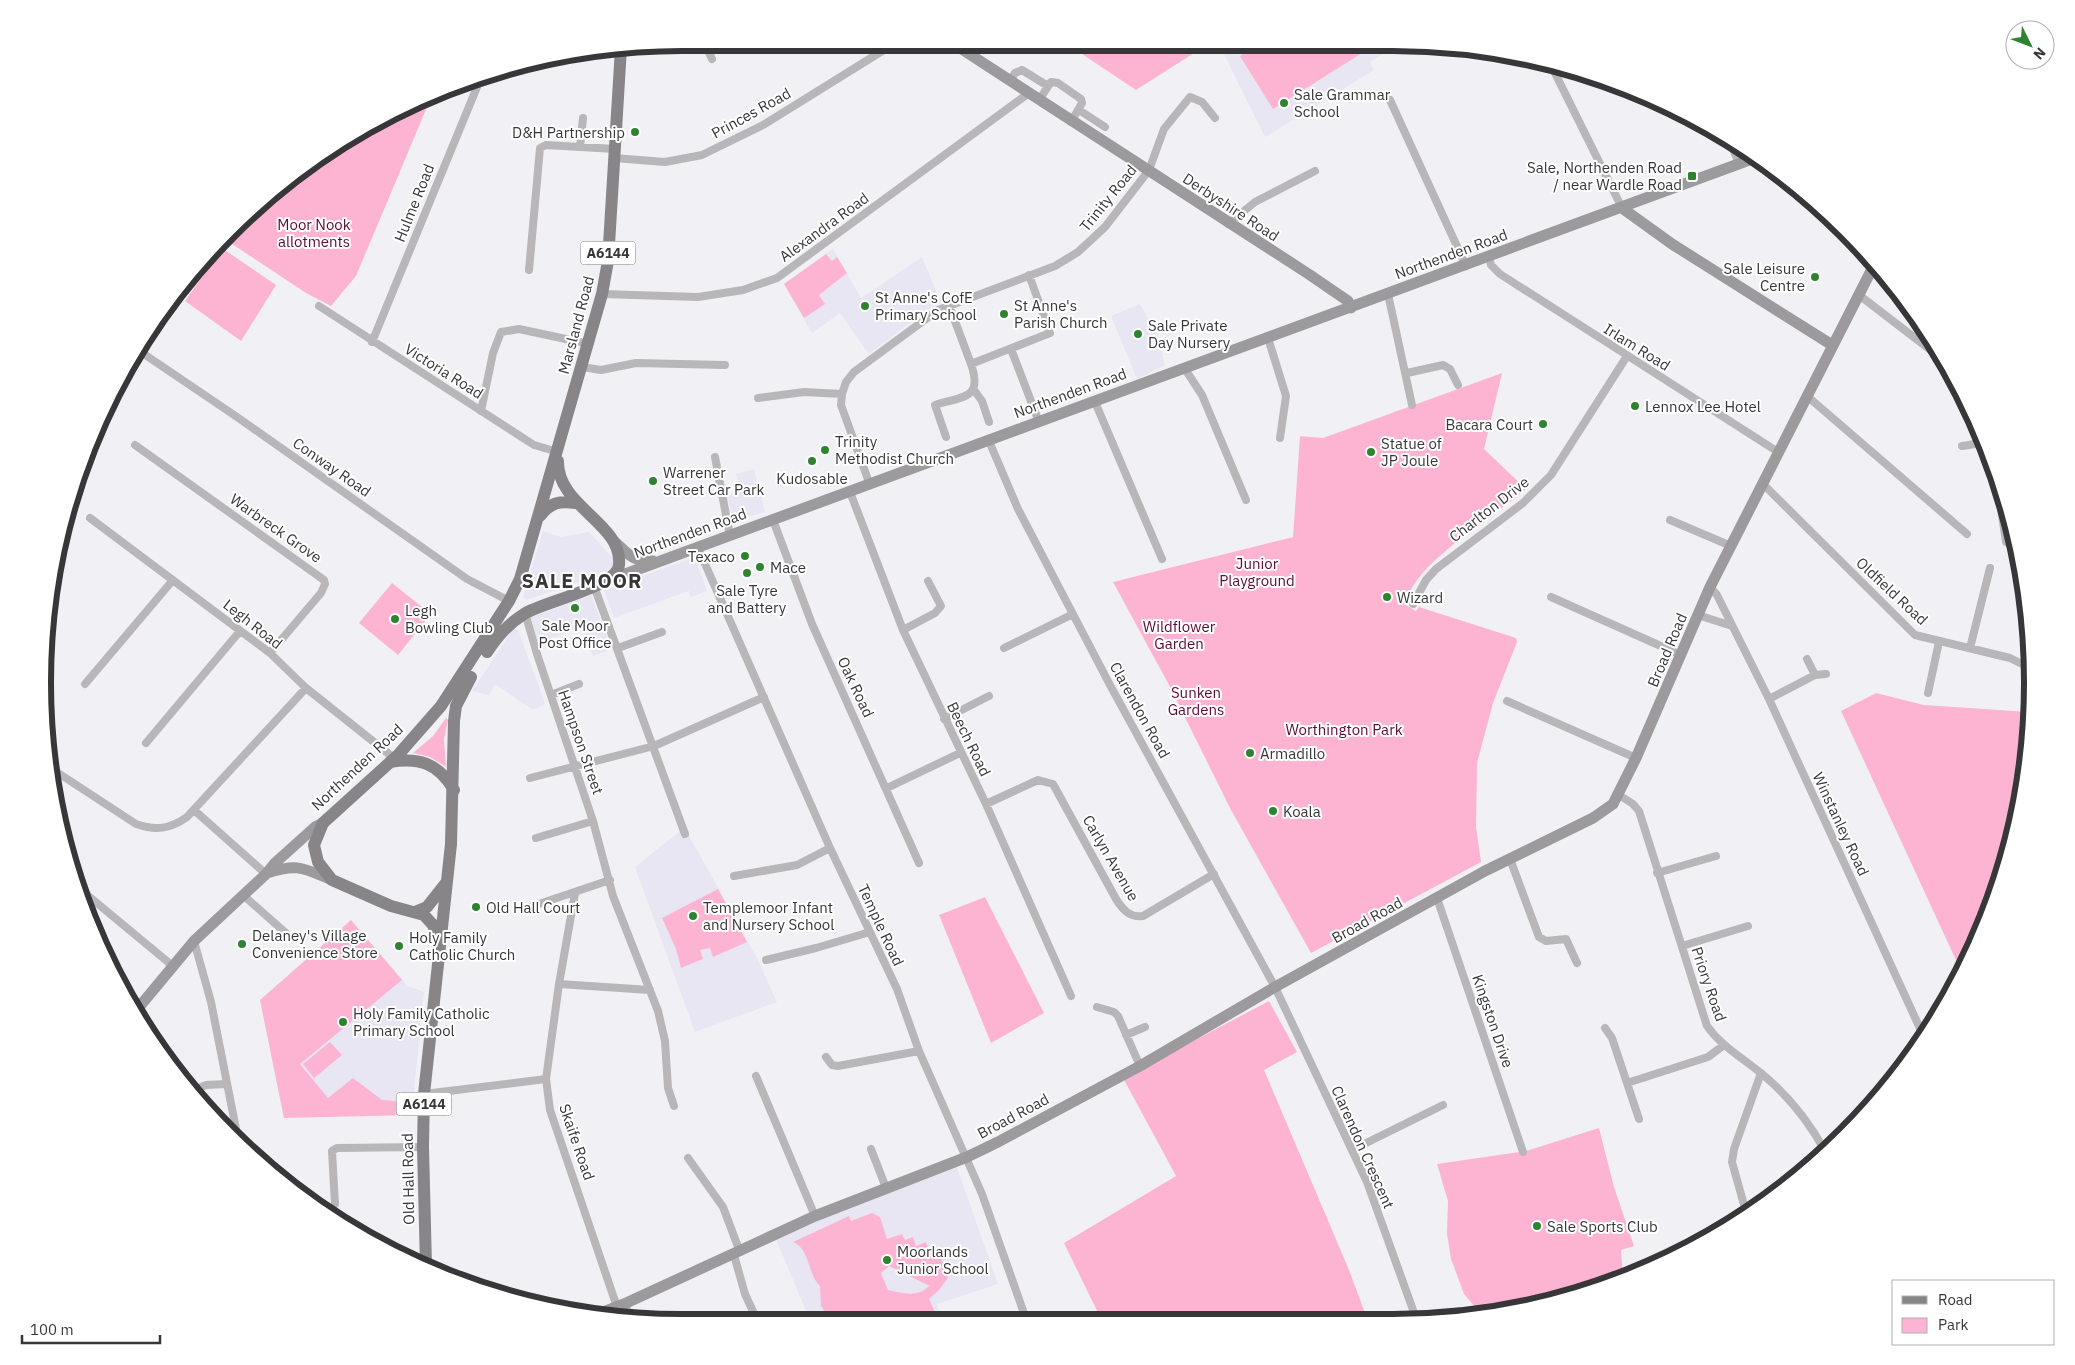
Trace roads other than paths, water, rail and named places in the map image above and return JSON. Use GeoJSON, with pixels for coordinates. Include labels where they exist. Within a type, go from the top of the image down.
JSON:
{"type":"FeatureCollection","features":[{"type":"Feature","properties":{"kind":"main road","name":"Marsland Road"},"geometry":{"type":"LineString","coordinates":[[509,601],[520,579],[602,294],[608,262],[621,55]]}},
{"type":"Feature","properties":{"kind":"main road","name":"A6144"},"geometry":{"type":"LineString","coordinates":[[558,452],[559,477],[576,503],[613,540]]}},
{"type":"Feature","properties":{"kind":"main road","name":"A6144"},"geometry":{"type":"LineString","coordinates":[[537,521],[548,506],[563,501],[576,503]]}},
{"type":"Feature","properties":{"kind":"main road"},"geometry":{"type":"LineString","coordinates":[[609,580],[619,567],[619,558],[613,540]]}},
{"type":"Feature","properties":{"kind":"main road","name":"Northenden Road"},"geometry":{"type":"LineString","coordinates":[[454,721],[456,706],[473,673],[508,625],[525,612],[609,580]]}},
{"type":"Feature","properties":{"kind":"main road","name":"Northenden Road"},"geometry":{"type":"LineString","coordinates":[[323,823],[412,740],[450,693],[509,601]]}},
{"type":"Feature","properties":{"kind":"main road","name":"Old Hall Road"},"geometry":{"type":"LineString","coordinates":[[426,1259],[423,1147],[424,1094],[439,941],[443,924],[454,790],[454,721]]}},
{"type":"Feature","properties":{"kind":"main road"},"geometry":{"type":"LineString","coordinates":[[392,760],[409,758],[432,766],[447,778],[454,790]]}},
{"type":"Feature","properties":{"kind":"main road","name":"A6144"},"geometry":{"type":"LineString","coordinates":[[323,823],[314,845],[318,862],[332,880]]}},
{"type":"Feature","properties":{"kind":"main road"},"geometry":{"type":"LineString","coordinates":[[332,880],[390,906],[415,912],[430,920],[439,941]]}},
{"type":"Feature","properties":{"kind":"main road"},"geometry":{"type":"LineString","coordinates":[[415,912],[427,907],[446,883]]}},
{"type":"Feature","properties":{"kind":"street"},"geometry":{"type":"LineString","coordinates":[[708,51],[712,59]]}},
{"type":"Feature","properties":{"kind":"street","name":"Princes Road"},"geometry":{"type":"LineString","coordinates":[[529,270],[538,152],[542,146],[580,148],[665,162],[702,155],[762,125],[882,51]]}},
{"type":"Feature","properties":{"kind":"street","name":"Derbyshire Road"},"geometry":{"type":"LineString","coordinates":[[965,51],[1071,122],[1149,170],[1228,224],[1310,275],[1348,301],[1351,308]]}},
{"type":"Feature","properties":{"kind":"street"},"geometry":{"type":"LineString","coordinates":[[1010,80],[1015,73],[1022,70],[1048,86]]}},
{"type":"Feature","properties":{"kind":"street"},"geometry":{"type":"LineString","coordinates":[[1555,73],[1615,199],[1622,208],[1672,244],[1832,345]]}},
{"type":"Feature","properties":{"kind":"street"},"geometry":{"type":"LineString","coordinates":[[1034,97],[1054,81],[1081,99],[1080,110],[1071,122]]}},
{"type":"Feature","properties":{"kind":"street","name":"Hulme Road"},"geometry":{"type":"LineString","coordinates":[[372,342],[478,86]]}},
{"type":"Feature","properties":{"kind":"street","name":"Alexandra Road"},"geometry":{"type":"LineString","coordinates":[[602,294],[698,297],[743,290],[777,278],[1034,97]]}},
{"type":"Feature","properties":{"kind":"street","name":"Trinity Road"},"geometry":{"type":"LineString","coordinates":[[842,394],[846,382],[854,372],[938,310],[1068,259],[1092,240],[1119,210],[1149,170],[1164,129],[1190,97],[1202,102],[1216,118]]}},
{"type":"Feature","properties":{"kind":"street"},"geometry":{"type":"LineString","coordinates":[[1390,100],[1466,266]]}},
{"type":"Feature","properties":{"kind":"street"},"geometry":{"type":"LineString","coordinates":[[1080,110],[1101,125],[1091,133]]}},
{"type":"Feature","properties":{"kind":"street"},"geometry":{"type":"LineString","coordinates":[[580,148],[583,118]]}},
{"type":"Feature","properties":{"kind":"street"},"geometry":{"type":"LineString","coordinates":[[1735,153],[1739,164]]}},
{"type":"Feature","properties":{"kind":"street","name":"Northenden Road"},"geometry":{"type":"LineString","coordinates":[[609,580],[1748,161]]}},
{"type":"Feature","properties":{"kind":"street"},"geometry":{"type":"LineString","coordinates":[[1228,224],[1254,202],[1315,171]]}},
{"type":"Feature","properties":{"kind":"street","name":"Irlam Road"},"geometry":{"type":"LineString","coordinates":[[1489,257],[1491,265],[1500,274],[1778,452]]}},
{"type":"Feature","properties":{"kind":"street","name":"Broad Road"},"geometry":{"type":"LineString","coordinates":[[612,1309],[737,1254],[815,1216],[967,1157],[1140,1066],[1275,987],[1510,859],[1593,818],[1613,804],[1636,758],[1710,587],[1871,271]]}},
{"type":"Feature","properties":{"kind":"street"},"geometry":{"type":"LineString","coordinates":[[971,364],[1050,333],[1029,275]]}},
{"type":"Feature","properties":{"kind":"street"},"geometry":{"type":"LineString","coordinates":[[1388,294],[1407,373],[1412,405]]}},
{"type":"Feature","properties":{"kind":"street"},"geometry":{"type":"LineString","coordinates":[[1858,295],[1926,347]]}},
{"type":"Feature","properties":{"kind":"street"},"geometry":{"type":"LineString","coordinates":[[946,437],[935,405],[966,395],[974,390],[977,380],[948,305]]}},
{"type":"Feature","properties":{"kind":"street","name":"Victoria Road"},"geometry":{"type":"LineString","coordinates":[[319,306],[534,445],[558,452]]}},
{"type":"Feature","properties":{"kind":"street"},"geometry":{"type":"LineString","coordinates":[[481,411],[493,353],[501,332],[519,329],[589,344]]}},
{"type":"Feature","properties":{"kind":"street"},"geometry":{"type":"LineString","coordinates":[[1268,338],[1286,396],[1280,438]]}},
{"type":"Feature","properties":{"kind":"street"},"geometry":{"type":"LineString","coordinates":[[1011,349],[1039,422]]}},
{"type":"Feature","properties":{"kind":"street","name":"Conway Road"},"geometry":{"type":"LineString","coordinates":[[144,354],[238,417],[467,579],[509,601]]}},
{"type":"Feature","properties":{"kind":"street","name":"Charlton Drive"},"geometry":{"type":"LineString","coordinates":[[1413,604],[1426,580],[1436,569],[1523,503],[1550,475],[1627,356]]}},
{"type":"Feature","properties":{"kind":"street"},"geometry":{"type":"LineString","coordinates":[[582,367],[601,370],[643,363],[724,366]]}},
{"type":"Feature","properties":{"kind":"street"},"geometry":{"type":"LineString","coordinates":[[1407,373],[1443,365],[1450,369],[1458,385]]}},
{"type":"Feature","properties":{"kind":"street"},"geometry":{"type":"LineString","coordinates":[[1185,369],[1202,395],[1246,500]]}},
{"type":"Feature","properties":{"kind":"street"},"geometry":{"type":"LineString","coordinates":[[974,390],[982,401],[988,422]]}},
{"type":"Feature","properties":{"kind":"street"},"geometry":{"type":"LineString","coordinates":[[758,398],[804,392],[842,394],[841,405],[844,418],[870,484]]}},
{"type":"Feature","properties":{"kind":"street"},"geometry":{"type":"LineString","coordinates":[[1807,396],[1967,534]]}},
{"type":"Feature","properties":{"kind":"street"},"geometry":{"type":"LineString","coordinates":[[1095,402],[1162,559]]}},
{"type":"Feature","properties":{"kind":"street","name":"Clarendon Road"},"geometry":{"type":"LineString","coordinates":[[989,441],[1018,509],[1275,987]]}},
{"type":"Feature","properties":{"kind":"street"},"geometry":{"type":"LineString","coordinates":[[1962,446],[1975,444],[1976,442]]}},
{"type":"Feature","properties":{"kind":"street","name":"Warbreck Grove"},"geometry":{"type":"LineString","coordinates":[[135,445],[324,580],[325,584],[321,593],[270,653]]}},
{"type":"Feature","properties":{"kind":"street"},"geometry":{"type":"LineString","coordinates":[[715,457],[730,536]]}},
{"type":"Feature","properties":{"kind":"street","name":"Oldfield Road"},"geometry":{"type":"LineString","coordinates":[[1763,484],[1906,627],[1923,638],[2010,658],[2023,665]]}},
{"type":"Feature","properties":{"kind":"street","name":"Beech Road"},"geometry":{"type":"LineString","coordinates":[[850,492],[903,630],[944,720],[986,804],[1071,996]]}},
{"type":"Feature","properties":{"kind":"street","name":"Legh Road"},"geometry":{"type":"LineString","coordinates":[[90,518],[270,653],[306,688],[392,760]]}},
{"type":"Feature","properties":{"kind":"street","name":"Oak Road"},"geometry":{"type":"LineString","coordinates":[[773,520],[812,624],[920,863]]}},
{"type":"Feature","properties":{"kind":"street"},"geometry":{"type":"LineString","coordinates":[[1670,520],[1731,546]]}},
{"type":"Feature","properties":{"kind":"street"},"geometry":{"type":"LineString","coordinates":[[2004,527],[2006,542],[2008,543]]}},
{"type":"Feature","properties":{"kind":"street"},"geometry":{"type":"LineString","coordinates":[[613,540],[634,559],[641,562],[658,561]]}},
{"type":"Feature","properties":{"kind":"street","name":"Temple Road"},"geometry":{"type":"LineString","coordinates":[[698,548],[830,848],[897,989],[919,1051],[982,1194],[1024,1314]]}},
{"type":"Feature","properties":{"kind":"street"},"geometry":{"type":"LineString","coordinates":[[1970,648],[1990,568]]}},
{"type":"Feature","properties":{"kind":"street"},"geometry":{"type":"LineString","coordinates":[[85,684],[173,580]]}},
{"type":"Feature","properties":{"kind":"street"},"geometry":{"type":"LineString","coordinates":[[903,630],[935,612],[941,606],[928,580]]}},
{"type":"Feature","properties":{"kind":"street"},"geometry":{"type":"LineString","coordinates":[[594,586],[685,834]]}},
{"type":"Feature","properties":{"kind":"street","name":"Winstanley Road"},"geometry":{"type":"LineString","coordinates":[[1710,587],[1717,595],[1769,699],[1920,1028]]}},
{"type":"Feature","properties":{"kind":"street"},"geometry":{"type":"LineString","coordinates":[[1551,597],[1681,654]]}},
{"type":"Feature","properties":{"kind":"street","name":"Hampson Street"},"geometry":{"type":"LineString","coordinates":[[525,612],[593,821],[613,896],[650,990],[665,1042],[668,1088],[674,1106]]}},
{"type":"Feature","properties":{"kind":"street"},"geometry":{"type":"LineString","coordinates":[[1004,648],[1073,614]]}},
{"type":"Feature","properties":{"kind":"street"},"geometry":{"type":"LineString","coordinates":[[1698,614],[1732,626]]}},
{"type":"Feature","properties":{"kind":"street"},"geometry":{"type":"LineString","coordinates":[[146,743],[240,632]]}},
{"type":"Feature","properties":{"kind":"street"},"geometry":{"type":"LineString","coordinates":[[618,648],[662,632]]}},
{"type":"Feature","properties":{"kind":"street"},"geometry":{"type":"LineString","coordinates":[[1928,693],[1939,642]]}},
{"type":"Feature","properties":{"kind":"street"},"geometry":{"type":"LineString","coordinates":[[1807,659],[1814,674]]}},
{"type":"Feature","properties":{"kind":"street"},"geometry":{"type":"LineString","coordinates":[[1769,699],[1814,674],[1826,674]]}},
{"type":"Feature","properties":{"kind":"street"},"geometry":{"type":"LineString","coordinates":[[551,695],[579,684]]}},
{"type":"Feature","properties":{"kind":"street"},"geometry":{"type":"LineString","coordinates":[[58,773],[121,815],[147,827],[171,828],[194,810],[306,688]]}},
{"type":"Feature","properties":{"kind":"street"},"geometry":{"type":"LineString","coordinates":[[944,720],[989,696]]}},
{"type":"Feature","properties":{"kind":"street"},"geometry":{"type":"LineString","coordinates":[[530,778],[654,746],[764,697]]}},
{"type":"Feature","properties":{"kind":"street"},"geometry":{"type":"LineString","coordinates":[[1507,701],[1636,758]]}},
{"type":"Feature","properties":{"kind":"street"},"geometry":{"type":"LineString","coordinates":[[887,788],[960,753]]}},
{"type":"Feature","properties":{"kind":"street","name":"Carlyn Avenue"},"geometry":{"type":"LineString","coordinates":[[986,804],[1023,786],[1043,780],[1049,781],[1057,789],[1116,899],[1128,914],[1136,917],[1144,916],[1214,874]]}},
{"type":"Feature","properties":{"kind":"street","name":"Priory Road"},"geometry":{"type":"LineString","coordinates":[[1619,795],[1633,804],[1639,811],[1657,873],[1707,1026],[1724,1045],[1761,1073],[1801,1111],[1821,1145]]}},
{"type":"Feature","properties":{"kind":"street"},"geometry":{"type":"LineString","coordinates":[[194,810],[266,874]]}},
{"type":"Feature","properties":{"kind":"street"},"geometry":{"type":"LineString","coordinates":[[536,838],[593,821]]}},
{"type":"Feature","properties":{"kind":"street","name":"Northenden Road"},"geometry":{"type":"LineString","coordinates":[[140,1005],[194,941],[282,857],[315,827],[323,823]]}},
{"type":"Feature","properties":{"kind":"street"},"geometry":{"type":"LineString","coordinates":[[734,876],[797,864],[830,848]]}},
{"type":"Feature","properties":{"kind":"street"},"geometry":{"type":"LineString","coordinates":[[1657,873],[1716,856]]}},
{"type":"Feature","properties":{"kind":"street"},"geometry":{"type":"LineString","coordinates":[[1510,859],[1539,937],[1546,941],[1566,939],[1577,963]]}},
{"type":"Feature","properties":{"kind":"street","name":"Northenden Road"},"geometry":{"type":"LineString","coordinates":[[266,874],[287,866],[298,866],[332,880]]}},
{"type":"Feature","properties":{"kind":"street"},"geometry":{"type":"LineString","coordinates":[[530,907],[610,880]]}},
{"type":"Feature","properties":{"kind":"street","name":"Skaife Road"},"geometry":{"type":"LineString","coordinates":[[579,892],[559,984],[546,1078],[550,1110],[621,1306],[625,1310]]}},
{"type":"Feature","properties":{"kind":"street"},"geometry":{"type":"LineString","coordinates":[[243,895],[287,934]]}},
{"type":"Feature","properties":{"kind":"street"},"geometry":{"type":"LineString","coordinates":[[89,897],[174,967]]}},
{"type":"Feature","properties":{"kind":"street","name":"Kingston Drive"},"geometry":{"type":"LineString","coordinates":[[1437,898],[1523,1152]]}},
{"type":"Feature","properties":{"kind":"street"},"geometry":{"type":"LineString","coordinates":[[1682,946],[1748,926]]}},
{"type":"Feature","properties":{"kind":"street"},"geometry":{"type":"LineString","coordinates":[[766,960],[870,932]]}},
{"type":"Feature","properties":{"kind":"street"},"geometry":{"type":"LineString","coordinates":[[194,941],[211,1002],[236,1129]]}},
{"type":"Feature","properties":{"kind":"street"},"geometry":{"type":"LineString","coordinates":[[559,984],[650,990]]}},
{"type":"Feature","properties":{"kind":"street","name":"Clarendon Crescent"},"geometry":{"type":"LineString","coordinates":[[1275,987],[1367,1182],[1414,1313]]}},
{"type":"Feature","properties":{"kind":"street"},"geometry":{"type":"LineString","coordinates":[[1097,1007],[1114,1012],[1140,1066]]}},
{"type":"Feature","properties":{"kind":"street"},"geometry":{"type":"LineString","coordinates":[[1126,1035],[1145,1027]]}},
{"type":"Feature","properties":{"kind":"street"},"geometry":{"type":"LineString","coordinates":[[1605,1028],[1612,1038],[1639,1119]]}},
{"type":"Feature","properties":{"kind":"street"},"geometry":{"type":"LineString","coordinates":[[1627,1083],[1708,1057],[1724,1045]]}},
{"type":"Feature","properties":{"kind":"street"},"geometry":{"type":"LineString","coordinates":[[826,1057],[832,1065],[838,1066],[919,1051]]}},
{"type":"Feature","properties":{"kind":"street"},"geometry":{"type":"LineString","coordinates":[[1744,1206],[1732,1162],[1734,1149],[1761,1073]]}},
{"type":"Feature","properties":{"kind":"street"},"geometry":{"type":"LineString","coordinates":[[756,1076],[815,1216]]}},
{"type":"Feature","properties":{"kind":"street"},"geometry":{"type":"LineString","coordinates":[[424,1094],[546,1078]]}},
{"type":"Feature","properties":{"kind":"street"},"geometry":{"type":"LineString","coordinates":[[199,1088],[206,1085],[226,1084]]}},
{"type":"Feature","properties":{"kind":"street"},"geometry":{"type":"LineString","coordinates":[[1352,1150],[1443,1105]]}},
{"type":"Feature","properties":{"kind":"street"},"geometry":{"type":"LineString","coordinates":[[335,1204],[332,1151],[337,1148],[423,1147]]}},
{"type":"Feature","properties":{"kind":"street"},"geometry":{"type":"LineString","coordinates":[[871,1149],[886,1188]]}},
{"type":"Feature","properties":{"kind":"street"},"geometry":{"type":"LineString","coordinates":[[688,1158],[723,1207],[737,1254],[745,1294],[754,1314]]}},
{"type":"Feature","properties":{"kind":"place","name":"Sale Grammar School"},"geometry":{"type":"Point","coordinates":[1284,103]}},
{"type":"Feature","properties":{"kind":"place","name":"D&H Partnership"},"geometry":{"type":"Point","coordinates":[635,132]}},
{"type":"Feature","properties":{"kind":"place","name":"Sale, Northenden Road / near Wardle Road"},"geometry":{"type":"Point","coordinates":[1692,176]}},
{"type":"Feature","properties":{"kind":"place","name":"Sale Leisure Centre"},"geometry":{"type":"Point","coordinates":[1815,277]}},
{"type":"Feature","properties":{"kind":"place","name":"St Anne's CofE Primary School"},"geometry":{"type":"Point","coordinates":[865,306]}},
{"type":"Feature","properties":{"kind":"place","name":"St Anne's Parish Church"},"geometry":{"type":"Point","coordinates":[1004,314]}},
{"type":"Feature","properties":{"kind":"place","name":"Sale Private Day Nursery"},"geometry":{"type":"Point","coordinates":[1138,334]}},
{"type":"Feature","properties":{"kind":"place","name":"Lennox Lee Hotel"},"geometry":{"type":"Point","coordinates":[1635,406]}},
{"type":"Feature","properties":{"kind":"place","name":"Bacara Court"},"geometry":{"type":"Point","coordinates":[1543,424]}},
{"type":"Feature","properties":{"kind":"place","name":"Trinity Methodist Church"},"geometry":{"type":"Point","coordinates":[825,450]}},
{"type":"Feature","properties":{"kind":"place","name":"Statue of JP Joule"},"geometry":{"type":"Point","coordinates":[1371,452]}},
{"type":"Feature","properties":{"kind":"place","name":"Kudosable"},"geometry":{"type":"Point","coordinates":[812,461]}},
{"type":"Feature","properties":{"kind":"place","name":"Warrener Street Car Park"},"geometry":{"type":"Point","coordinates":[653,481]}},
{"type":"Feature","properties":{"kind":"place","name":"Texaco"},"geometry":{"type":"Point","coordinates":[745,556]}},
{"type":"Feature","properties":{"kind":"place","name":"Mace"},"geometry":{"type":"Point","coordinates":[760,567]}},
{"type":"Feature","properties":{"kind":"place","name":"Sale Tyre and Battery"},"geometry":{"type":"Point","coordinates":[747,573]}},
{"type":"Feature","properties":{"kind":"place","name":"Wizard"},"geometry":{"type":"Point","coordinates":[1387,597]}},
{"type":"Feature","properties":{"kind":"place","name":"Sale Moor Post Office"},"geometry":{"type":"Point","coordinates":[575,608]}},
{"type":"Feature","properties":{"kind":"place","name":"Legh Bowling Club"},"geometry":{"type":"Point","coordinates":[395,619]}},
{"type":"Feature","properties":{"kind":"place","name":"Armadillo"},"geometry":{"type":"Point","coordinates":[1250,753]}},
{"type":"Feature","properties":{"kind":"place","name":"Koala"},"geometry":{"type":"Point","coordinates":[1273,811]}},
{"type":"Feature","properties":{"kind":"place","name":"Old Hall Court"},"geometry":{"type":"Point","coordinates":[476,907]}},
{"type":"Feature","properties":{"kind":"place","name":"Templemoor Infant and Nursery School"},"geometry":{"type":"Point","coordinates":[693,916]}},
{"type":"Feature","properties":{"kind":"place","name":"Delaney's Village Convenience Store"},"geometry":{"type":"Point","coordinates":[242,944]}},
{"type":"Feature","properties":{"kind":"place","name":"Holy Family Catholic Church"},"geometry":{"type":"Point","coordinates":[399,946]}},
{"type":"Feature","properties":{"kind":"place","name":"Holy Family Catholic Primary School"},"geometry":{"type":"Point","coordinates":[343,1022]}},
{"type":"Feature","properties":{"kind":"place","name":"Sale Sports Club"},"geometry":{"type":"Point","coordinates":[1537,1226]}},
{"type":"Feature","properties":{"kind":"place","name":"Moorlands Junior School"},"geometry":{"type":"Point","coordinates":[887,1260]}},
{"type":"Feature","properties":{"kind":"district","name":"SALE MOOR"},"geometry":{"type":"Point","coordinates":[582,580]}},
{"type":"Feature","properties":{"kind":"park label","name":"Moor Nook allotments"},"geometry":{"type":"Point","coordinates":[314,232]}},
{"type":"Feature","properties":{"kind":"park label","name":"Junior Playground"},"geometry":{"type":"Point","coordinates":[1257,572]}},
{"type":"Feature","properties":{"kind":"park label","name":"Wildflower Garden"},"geometry":{"type":"Point","coordinates":[1179,634]}},
{"type":"Feature","properties":{"kind":"park label","name":"Sunken Gardens"},"geometry":{"type":"Point","coordinates":[1196,700]}},
{"type":"Feature","properties":{"kind":"park label","name":"Worthington Park"},"geometry":{"type":"Point","coordinates":[1344,729]}}]}
